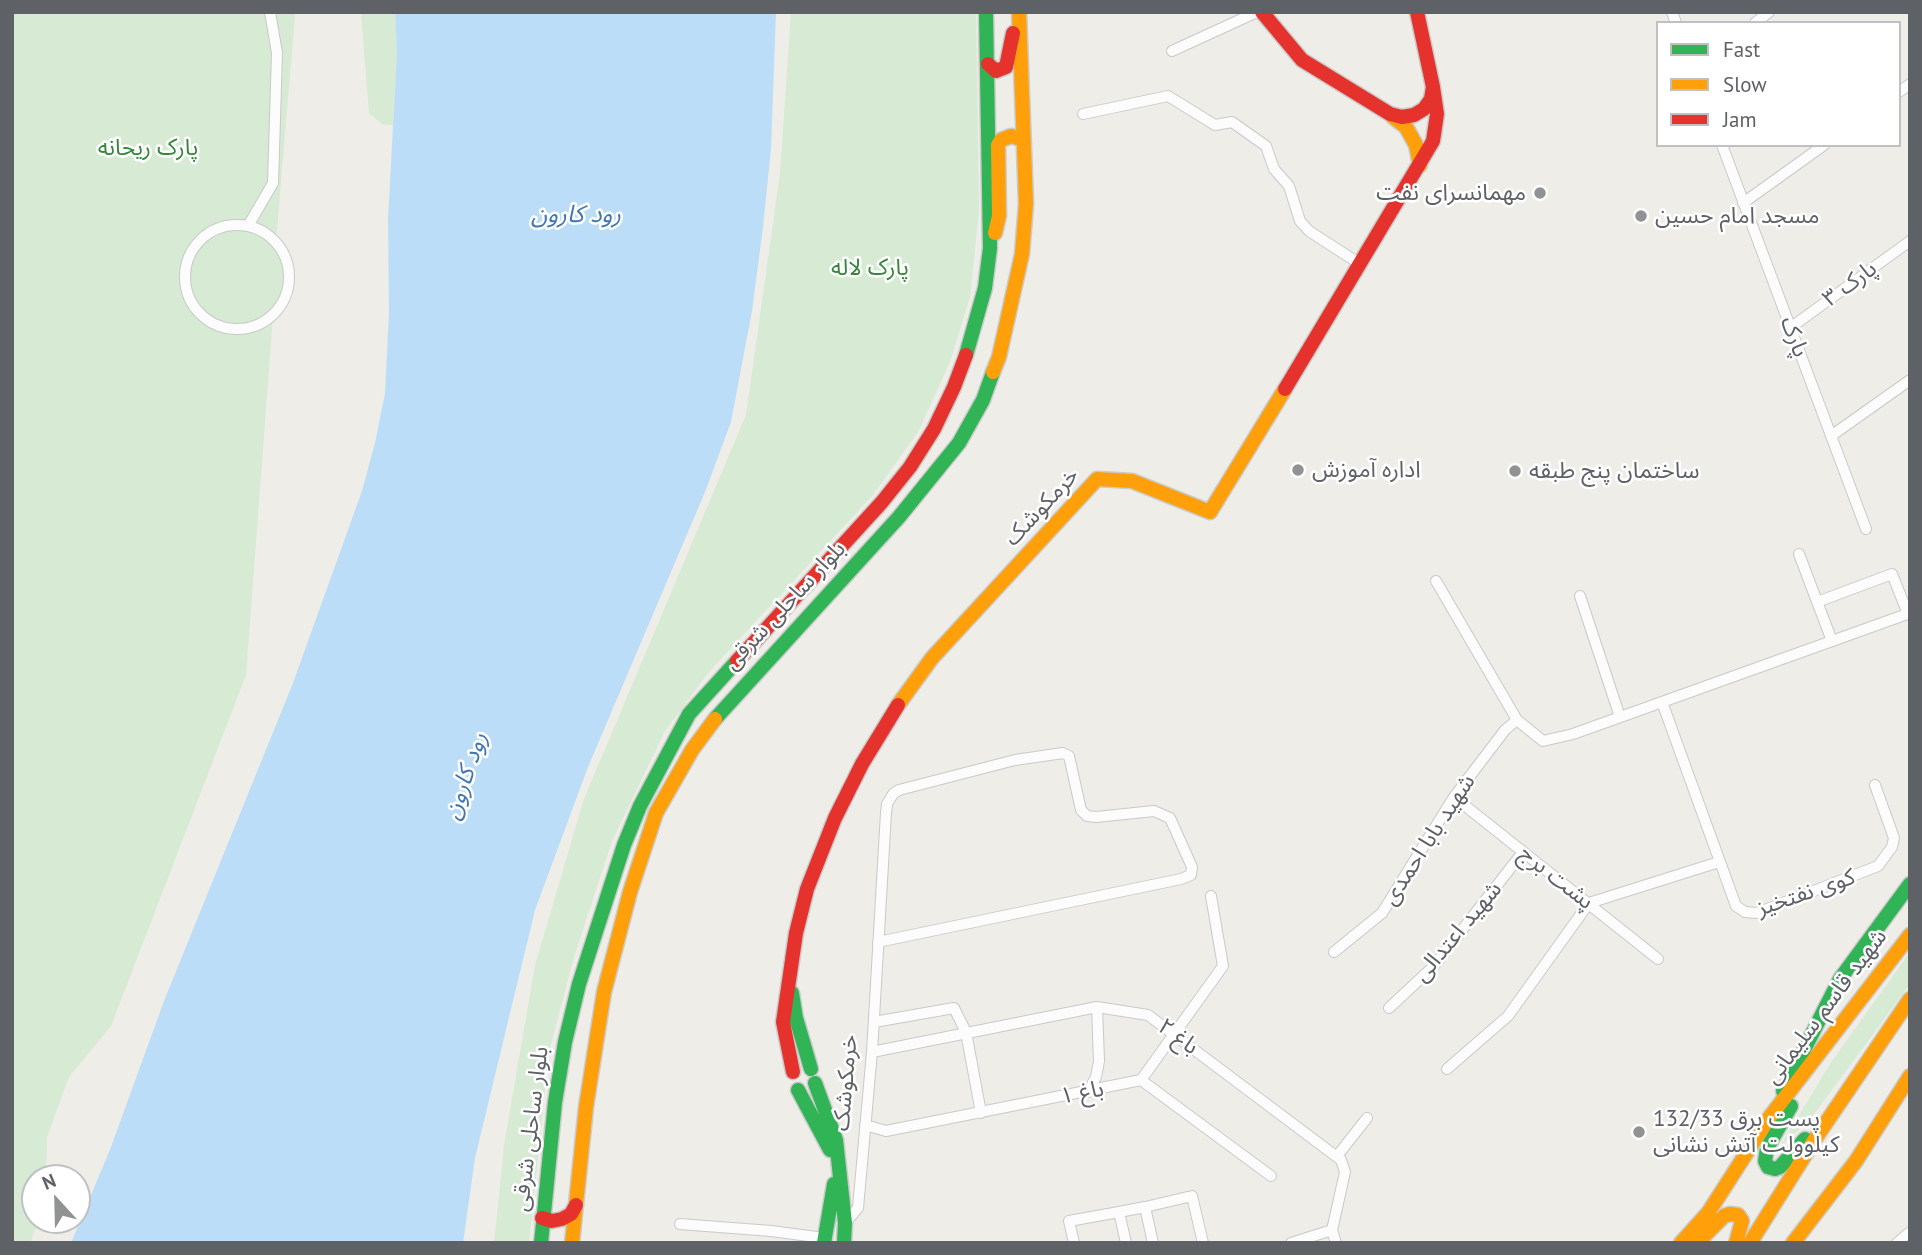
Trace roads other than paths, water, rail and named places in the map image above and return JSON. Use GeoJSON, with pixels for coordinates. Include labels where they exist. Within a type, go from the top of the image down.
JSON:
{"type":"FeatureCollection","features":[{"type":"Feature","properties":{"kind":"main road","name":"بلوار ساحلی شرقی"},"geometry":{"type":"LineString","coordinates":[[541,1243],[555,1102],[576,996],[624,845],[640,806],[689,714],[911,467],[934,429],[967,354],[985,288],[990,248],[986,12]]}},
{"type":"Feature","properties":{"kind":"main road","name":"بلوار ساحلی شرقی"},"geometry":{"type":"LineString","coordinates":[[572,1243],[588,1095],[604,992],[630,892],[656,813],[715,716],[899,517],[959,443],[983,400],[999,357],[1013,300],[1026,204],[1018,12]]}},
{"type":"Feature","properties":{"kind":"main road"},"geometry":{"type":"LineString","coordinates":[[988,64],[996,71],[1006,67],[1018,12]]}},
{"type":"Feature","properties":{"kind":"main road"},"geometry":{"type":"LineString","coordinates":[[1262,12],[1302,60],[1390,114],[1406,127],[1416,145],[1420,165]]}},
{"type":"Feature","properties":{"kind":"main road","name":"خرمکوشک"},"geometry":{"type":"LineString","coordinates":[[790,977],[796,933],[807,889],[835,818],[874,743],[932,657],[1097,479],[1132,481],[1210,512],[1433,141],[1437,114],[1417,12]]}},
{"type":"Feature","properties":{"kind":"main road"},"geometry":{"type":"LineString","coordinates":[[1390,114],[1402,117],[1414,115],[1424,109],[1431,99],[1433,87]]}},
{"type":"Feature","properties":{"kind":"main road"},"geometry":{"type":"LineString","coordinates":[[990,248],[999,216],[998,145],[1001,140],[1010,136],[1021,139],[1024,144]]}},
{"type":"Feature","properties":{"kind":"main road"},"geometry":{"type":"LineString","coordinates":[[1769,1118],[1840,979],[1910,884]]}},
{"type":"Feature","properties":{"kind":"main road","name":"شهید قاسم سلیمانی"},"geometry":{"type":"LineString","coordinates":[[1681,1243],[1708,1213],[1769,1118],[1910,935]]}},
{"type":"Feature","properties":{"kind":"main road"},"geometry":{"type":"LineString","coordinates":[[790,977],[783,1022],[793,1072],[791,1082],[828,1143],[845,1223],[844,1241]]}},
{"type":"Feature","properties":{"kind":"main road"},"geometry":{"type":"LineString","coordinates":[[790,977],[796,1017],[836,1140],[837,1188],[825,1239]]}},
{"type":"Feature","properties":{"kind":"main road"},"geometry":{"type":"LineString","coordinates":[[1750,1243],[1845,1094],[1910,999]]}},
{"type":"Feature","properties":{"kind":"main road"},"geometry":{"type":"LineString","coordinates":[[1820,1054],[1767,1148],[1765,1161],[1768,1167],[1780,1167],[1845,1094]]}},
{"type":"Feature","properties":{"kind":"main road"},"geometry":{"type":"LineString","coordinates":[[793,1072],[801,1066],[813,1076]]}},
{"type":"Feature","properties":{"kind":"main road"},"geometry":{"type":"LineString","coordinates":[[798,1090],[808,1090],[813,1076]]}},
{"type":"Feature","properties":{"kind":"main road"},"geometry":{"type":"LineString","coordinates":[[1793,1243],[1856,1161],[1910,1076]]}},
{"type":"Feature","properties":{"kind":"main road"},"geometry":{"type":"LineString","coordinates":[[542,1218],[552,1221],[562,1219],[571,1214],[576,1205]]}},
{"type":"Feature","properties":{"kind":"main road"},"geometry":{"type":"LineString","coordinates":[[1697,1243],[1724,1216],[1730,1214],[1738,1215],[1742,1221],[1736,1243]]}},
{"type":"Feature","properties":{"kind":"main road"},"geometry":{"type":"LineString","coordinates":[[825,1239],[838,1234],[844,1241]]}},
{"type":"Feature","properties":{"kind":"street"},"geometry":{"type":"LineString","coordinates":[[248,226],[273,183],[277,53],[270,12]]}},
{"type":"Feature","properties":{"kind":"street"},"geometry":{"type":"LineString","coordinates":[[1172,51],[1257,12]]}},
{"type":"Feature","properties":{"kind":"street"},"geometry":{"type":"LineString","coordinates":[[1083,114],[1168,96],[1215,125],[1232,122],[1266,146],[1274,169],[1289,186],[1300,221],[1308,231],[1360,264]]}},
{"type":"Feature","properties":{"kind":"street","name":"پارک"},"geometry":{"type":"LineString","coordinates":[[1723,147],[1866,529]]}},
{"type":"Feature","properties":{"kind":"street"},"geometry":{"type":"LineString","coordinates":[[1744,202],[1821,147]]}},
{"type":"Feature","properties":{"kind":"street"},"geometry":{"type":"LineString","coordinates":[[231,225],[248,226],[264,231],[285,255],[290,271],[289,287],[283,302],[273,315],[252,326],[229,328],[213,323],[196,307],[186,286],[186,270],[190,254],[201,240],[215,230],[231,225]]}},
{"type":"Feature","properties":{"kind":"street","name":"پارک ۳"},"geometry":{"type":"LineString","coordinates":[[1790,328],[1910,241]]}},
{"type":"Feature","properties":{"kind":"street"},"geometry":{"type":"LineString","coordinates":[[1831,436],[1910,380]]}},
{"type":"Feature","properties":{"kind":"street"},"geometry":{"type":"LineString","coordinates":[[1799,554],[1832,641]]}},
{"type":"Feature","properties":{"kind":"street"},"geometry":{"type":"LineString","coordinates":[[1436,581],[1517,720],[1543,741],[1573,734],[1909,614],[1892,574],[1817,602]]}},
{"type":"Feature","properties":{"kind":"street"},"geometry":{"type":"LineString","coordinates":[[1580,596],[1620,717]]}},
{"type":"Feature","properties":{"kind":"street","name":"کوی نفتخیز"},"geometry":{"type":"LineString","coordinates":[[1662,702],[1736,906],[1745,912],[1757,913],[1878,866],[1892,847],[1894,838],[1875,785]]}},
{"type":"Feature","properties":{"kind":"street","name":"شهید بابا احمدی"},"geometry":{"type":"LineString","coordinates":[[1334,952],[1382,913],[1454,797],[1505,730],[1517,720]]}},
{"type":"Feature","properties":{"kind":"street","name":"خرمکوشک"},"geometry":{"type":"LineString","coordinates":[[845,1223],[858,1208],[872,1052],[878,942],[886,813],[887,804],[893,794],[899,790],[1015,760],[1063,753],[1069,756],[1081,810],[1087,816],[1154,811],[1170,818],[1192,867],[1191,876],[1181,879],[878,942]]}},
{"type":"Feature","properties":{"kind":"street","name":"پشت برج"},"geometry":{"type":"LineString","coordinates":[[1454,797],[1658,959]]}},
{"type":"Feature","properties":{"kind":"street","name":"شهید اعتدالی"},"geometry":{"type":"LineString","coordinates":[[1389,1008],[1434,967],[1523,852]]}},
{"type":"Feature","properties":{"kind":"street"},"geometry":{"type":"LineString","coordinates":[[1447,1069],[1508,1016],[1589,903],[1719,862]]}},
{"type":"Feature","properties":{"kind":"street"},"geometry":{"type":"LineString","coordinates":[[1212,896],[1223,966],[1141,1080],[1271,1176]]}},
{"type":"Feature","properties":{"kind":"street"},"geometry":{"type":"LineString","coordinates":[[1088,1092],[1096,1077],[1099,1060],[1097,1006]]}},
{"type":"Feature","properties":{"kind":"street","name":"باغ ۲"},"geometry":{"type":"LineString","coordinates":[[872,1052],[1097,1006],[1148,1015],[1337,1156]]}},
{"type":"Feature","properties":{"kind":"street"},"geometry":{"type":"LineString","coordinates":[[874,1022],[954,1007],[966,1032],[981,1113]]}},
{"type":"Feature","properties":{"kind":"street","name":"باغ ۱"},"geometry":{"type":"LineString","coordinates":[[865,1125],[886,1130],[1141,1080]]}},
{"type":"Feature","properties":{"kind":"street"},"geometry":{"type":"LineString","coordinates":[[1336,1243],[1332,1230],[1345,1172],[1337,1156],[1367,1118]]}},
{"type":"Feature","properties":{"kind":"street"},"geometry":{"type":"LineString","coordinates":[[1074,1243],[1069,1221],[1192,1196],[1203,1243]]}},
{"type":"Feature","properties":{"kind":"street"},"geometry":{"type":"LineString","coordinates":[[1145,1207],[1153,1243]]}},
{"type":"Feature","properties":{"kind":"street"},"geometry":{"type":"LineString","coordinates":[[1119,1212],[1126,1243]]}},
{"type":"Feature","properties":{"kind":"street"},"geometry":{"type":"LineString","coordinates":[[680,1224],[771,1231],[825,1239]]}},
{"type":"Feature","properties":{"kind":"street"},"geometry":{"type":"LineString","coordinates":[[1291,1243],[1332,1230]]}},
{"type":"Feature","properties":{"kind":"street"},"geometry":{"type":"LineString","coordinates":[[1897,1243],[1910,1232]]}},
{"type":"Feature","properties":{"kind":"water","name":"رود کارون"},"geometry":{"type":"Polygon","coordinates":[[[395,12],[776,12],[771,149],[763,227],[752,311],[731,422],[705,492],[588,767],[535,910],[475,1158],[463,1243],[71,1243],[75,1234],[91,1234],[91,1195],[164,1001],[293,683],[362,491],[385,393],[389,314],[388,220],[397,52],[395,12]]]}},
{"type":"Feature","properties":{"kind":"place","name":"مهمانسرای نفت"},"geometry":{"type":"Point","coordinates":[1540,193]}},
{"type":"Feature","properties":{"kind":"place","name":"مسجد امام حسین"},"geometry":{"type":"Point","coordinates":[1641,216]}},
{"type":"Feature","properties":{"kind":"place","name":"اداره آموزش"},"geometry":{"type":"Point","coordinates":[1298,470]}},
{"type":"Feature","properties":{"kind":"place","name":"ساختمان پنج طبقه"},"geometry":{"type":"Point","coordinates":[1515,471]}},
{"type":"Feature","properties":{"kind":"place","name":"پست برق 132/33 کیلوولت آتش نشانی"},"geometry":{"type":"Point","coordinates":[1639,1132]}},
{"type":"Feature","properties":{"kind":"park label","name":"پارک ریحانه"},"geometry":{"type":"Point","coordinates":[148,148]}},
{"type":"Feature","properties":{"kind":"park label","name":"پارک لاله"},"geometry":{"type":"Point","coordinates":[870,268]}}]}
